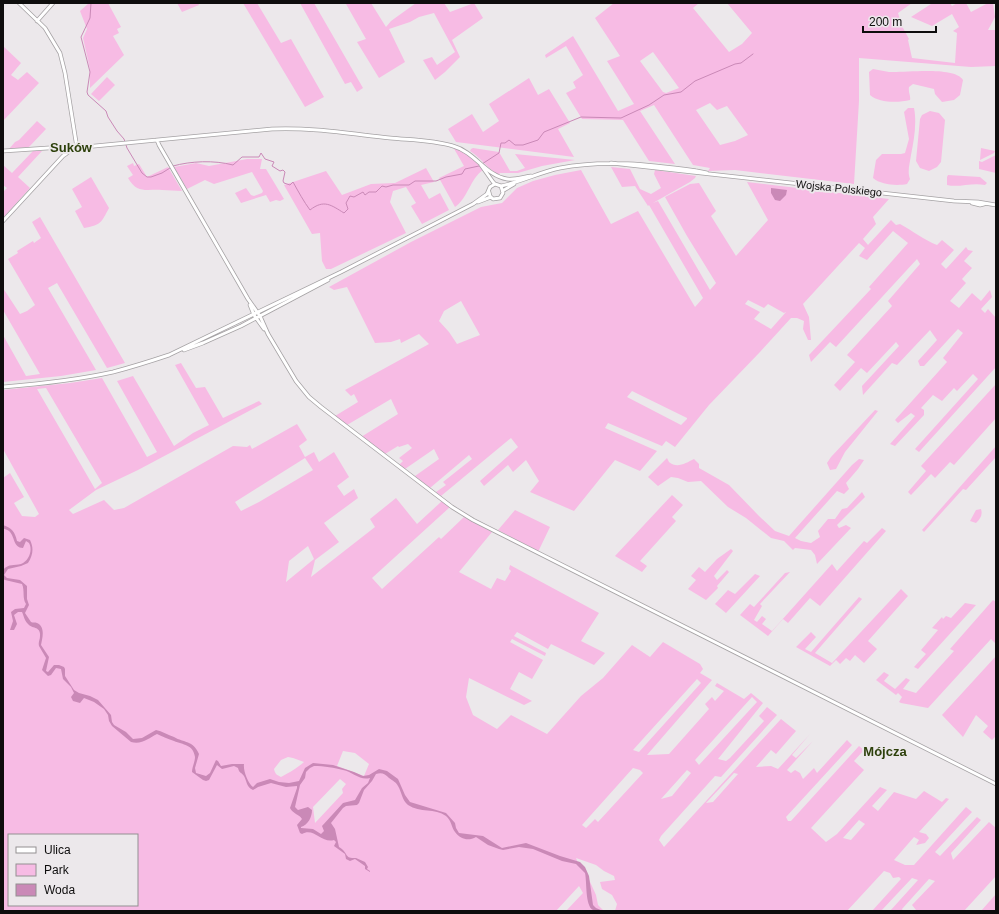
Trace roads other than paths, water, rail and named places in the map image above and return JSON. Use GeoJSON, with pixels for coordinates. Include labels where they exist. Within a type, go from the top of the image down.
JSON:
{"type":"FeatureCollection","features":[{"type":"Feature","properties":{"kind":"street"},"geometry":{"type":"LineString","coordinates":[[19,3],[48,33],[61,56],[77,148]]}},
{"type":"Feature","properties":{"kind":"street"},"geometry":{"type":"LineString","coordinates":[[37,21],[53,3]]}},
{"type":"Feature","properties":{"kind":"street"},"geometry":{"type":"LineString","coordinates":[[3,221],[69,151],[77,148],[272,129],[293,129],[456,146],[470,153],[494,174],[505,179],[531,176]]}},
{"type":"Feature","properties":{"kind":"street"},"geometry":{"type":"LineString","coordinates":[[157,140],[171,167],[248,299],[259,315],[296,382],[309,397],[460,513],[560,565],[996,784]]}},
{"type":"Feature","properties":{"kind":"street"},"geometry":{"type":"LineString","coordinates":[[3,151],[63,147],[69,151]]}},
{"type":"Feature","properties":{"kind":"street"},"geometry":{"type":"LineString","coordinates":[[57,148],[63,150],[66,154]]}},
{"type":"Feature","properties":{"kind":"street","name":"Wojska Polskiego"},"geometry":{"type":"LineString","coordinates":[[531,176],[570,166],[633,163],[707,173],[996,205]]}},
{"type":"Feature","properties":{"kind":"street"},"geometry":{"type":"LineString","coordinates":[[482,165],[495,184],[501,186],[504,190]]}},
{"type":"Feature","properties":{"kind":"street"},"geometry":{"type":"LineString","coordinates":[[473,204],[489,192],[491,186],[487,174]]}},
{"type":"Feature","properties":{"kind":"street"},"geometry":{"type":"LineString","coordinates":[[501,186],[531,176]]}},
{"type":"Feature","properties":{"kind":"street"},"geometry":{"type":"LineString","coordinates":[[3,387],[43,384],[114,371],[169,355],[203,343],[473,204],[491,197],[495,199],[500,198],[503,195],[504,190],[520,180]]}},
{"type":"Feature","properties":{"kind":"street"},"geometry":{"type":"LineString","coordinates":[[491,186],[495,184]]}},
{"type":"Feature","properties":{"kind":"street"},"geometry":{"type":"LineString","coordinates":[[489,192],[491,197]]}},
{"type":"Feature","properties":{"kind":"street"},"geometry":{"type":"LineString","coordinates":[[248,299],[255,317],[268,333]]}},
{"type":"Feature","properties":{"kind":"water"},"geometry":{"type":"Polygon","coordinates":[[[771,188],[787,190],[786,195],[780,201],[775,200],[771,193],[771,188]]]}},
{"type":"Feature","properties":{"kind":"water"},"geometry":{"type":"Polygon","coordinates":[[[3,525],[11,529],[17,541],[20,542],[24,538],[30,540],[32,546],[31,557],[28,563],[8,569],[4,575],[7,578],[20,580],[27,586],[27,599],[29,605],[25,613],[31,622],[37,623],[42,627],[43,633],[41,645],[49,657],[46,671],[48,672],[54,665],[64,667],[65,676],[74,690],[98,700],[111,715],[114,725],[126,732],[133,739],[142,738],[156,730],[188,742],[197,749],[199,754],[195,768],[196,773],[206,776],[210,773],[216,760],[221,766],[244,764],[246,777],[253,787],[257,783],[270,779],[289,783],[299,781],[305,768],[313,763],[333,765],[363,776],[369,775],[379,769],[387,771],[398,779],[410,802],[446,813],[455,823],[459,833],[483,836],[502,848],[526,843],[580,862],[585,867],[589,876],[593,905],[603,911],[595,911],[590,908],[587,899],[585,873],[576,864],[562,861],[533,849],[519,847],[503,850],[488,845],[476,837],[471,839],[462,838],[457,835],[446,816],[437,812],[417,809],[408,805],[404,801],[396,783],[386,775],[380,773],[376,774],[364,790],[359,803],[357,805],[346,806],[343,808],[331,823],[335,829],[339,847],[348,857],[356,858],[365,862],[368,867],[367,869],[370,872],[365,869],[365,866],[355,859],[350,861],[346,859],[345,854],[334,846],[336,842],[334,840],[326,840],[306,832],[302,834],[300,833],[297,825],[302,819],[290,808],[297,786],[286,787],[271,783],[253,790],[248,786],[244,776],[238,768],[234,766],[222,769],[217,765],[209,780],[206,781],[192,772],[195,757],[190,747],[157,734],[139,743],[131,742],[112,726],[104,709],[94,702],[84,698],[80,703],[73,701],[71,697],[74,693],[71,687],[63,679],[61,669],[56,668],[51,675],[48,676],[42,670],[46,658],[39,646],[40,633],[38,629],[30,626],[25,620],[22,612],[18,612],[14,615],[17,624],[14,630],[10,630],[13,621],[11,612],[15,609],[24,608],[26,604],[22,584],[3,579],[3,570],[9,566],[24,563],[28,558],[31,549],[29,543],[26,541],[23,548],[17,546],[11,533],[3,528],[3,525]],[[314,766],[306,772],[305,778],[300,785],[295,807],[298,810],[308,807],[312,810],[309,820],[301,828],[313,829],[321,834],[324,831],[322,826],[343,803],[355,800],[370,778],[366,779],[347,771],[329,767],[314,766]]]}},
{"type":"Feature","properties":{"kind":"waterway"},"geometry":{"type":"LineString","coordinates":[[91,3],[90,18],[81,37],[90,72],[87,92],[88,95],[106,111],[108,117],[124,139],[127,148],[142,173],[147,177],[151,177],[170,168]]}},
{"type":"Feature","properties":{"kind":"waterway"},"geometry":{"type":"LineString","coordinates":[[482,164],[499,153],[501,143],[505,143],[509,140],[515,145],[523,145],[538,140],[544,132],[581,117],[621,118],[649,105],[664,95],[681,92],[695,81],[735,64],[741,63],[753,54]]}},
{"type":"Feature","properties":{"kind":"waterway"},"geometry":{"type":"LineString","coordinates":[[173,166],[203,162],[218,162],[233,165],[242,157],[259,157],[261,153],[265,159],[274,162],[272,166],[285,172],[284,183],[290,185],[293,182],[310,210],[319,205],[327,204],[344,213],[348,209],[346,203],[350,196],[354,197],[363,192],[365,195],[369,192],[376,192],[382,186],[409,185],[415,181],[436,181],[446,177],[462,174],[465,169],[479,166]]}},
{"type":"Feature","properties":{"kind":"district","name":"Suków"},"geometry":{"type":"Point","coordinates":[71,147]}},
{"type":"Feature","properties":{"kind":"district","name":"Mójcza"},"geometry":{"type":"Point","coordinates":[885,751]}}]}
